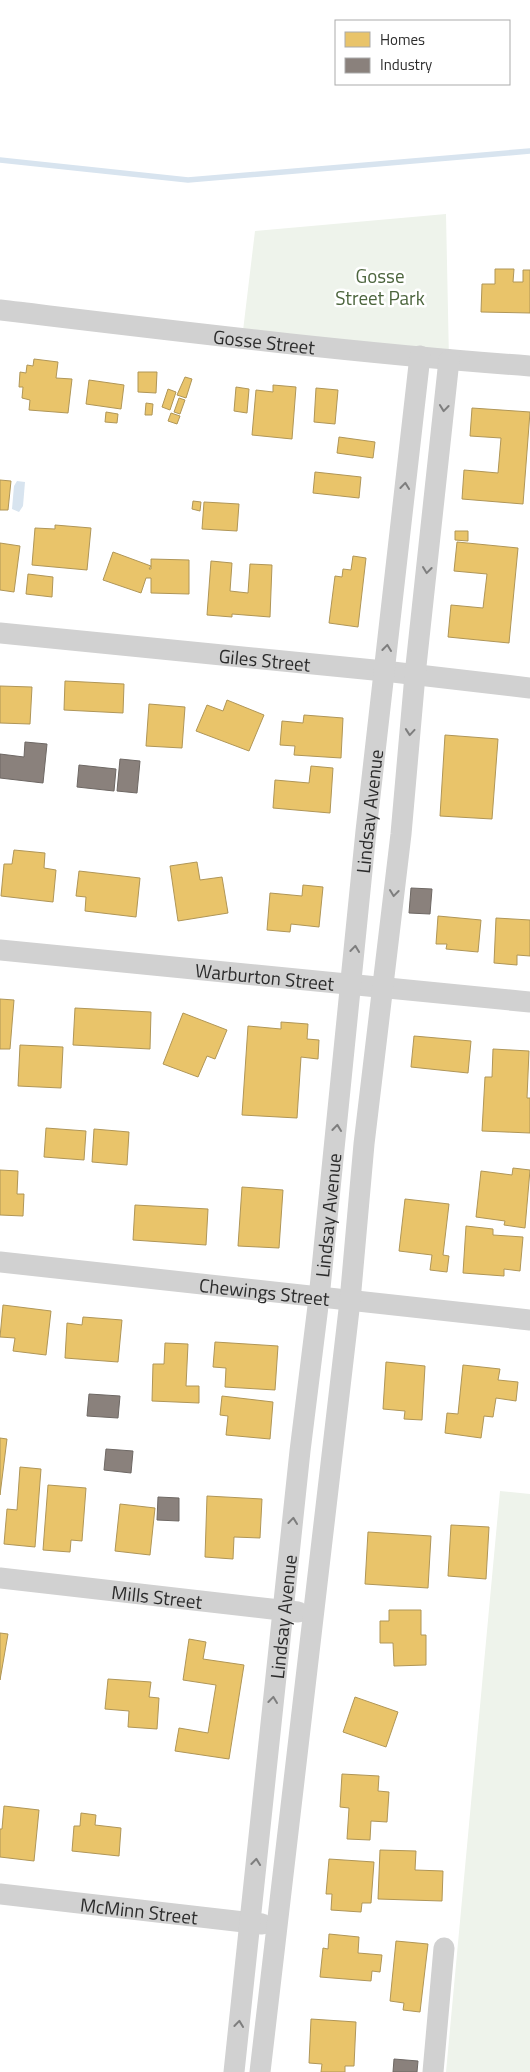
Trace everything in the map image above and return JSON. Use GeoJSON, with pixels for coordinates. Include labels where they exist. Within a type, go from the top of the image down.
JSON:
{"type":"FeatureCollection","features":[{"type":"Feature","properties":{"kind":"street","name":"Gosse Street"},"geometry":{"type":"LineString","coordinates":[[0,310],[242,339],[449,360],[530,366]]}},
{"type":"Feature","properties":{"kind":"street","name":"Lindsay Avenue"},"geometry":{"type":"LineString","coordinates":[[234,2072],[319,1298],[384,671],[420,356]]}},
{"type":"Feature","properties":{"kind":"street","name":"Lindsay Avenue"},"geometry":{"type":"LineString","coordinates":[[260,2072],[350,1301],[364,1144],[401,834],[415,676],[449,360]]}},
{"type":"Feature","properties":{"kind":"street","name":"Giles Street"},"geometry":{"type":"LineString","coordinates":[[0,633],[384,671],[530,688]]}},
{"type":"Feature","properties":{"kind":"street","name":"Warburton Street"},"geometry":{"type":"LineString","coordinates":[[0,950],[530,1002]]}},
{"type":"Feature","properties":{"kind":"street","name":"Chewings Street"},"geometry":{"type":"LineString","coordinates":[[0,1262],[530,1320]]}},
{"type":"Feature","properties":{"kind":"street","name":"Mills Street"},"geometry":{"type":"LineString","coordinates":[[0,1578],[313,1614]]}},
{"type":"Feature","properties":{"kind":"street","name":"McMinn Street"},"geometry":{"type":"LineString","coordinates":[[0,1894],[250,1922],[277,1927]]}},
{"type":"Feature","properties":{"kind":"street"},"geometry":{"type":"LineString","coordinates":[[433,2072],[444,1948]]}},
{"type":"Feature","properties":{"kind":"green space","name":"Gosse Street Park"},"geometry":{"type":"Polygon","coordinates":[[[446,214],[449,360],[242,339],[255,231],[446,214]]]}},
{"type":"Feature","properties":{"kind":"green space"},"geometry":{"type":"Polygon","coordinates":[[[500,1491],[530,1494],[530,2072],[446,2072],[500,1491]]]}},
{"type":"Feature","properties":{"kind":"shaded area"},"geometry":{"type":"Polygon","coordinates":[[[17,481],[25,482],[23,506],[19,512],[12,509],[14,486],[17,481]]]}},
{"type":"Feature","properties":{"kind":"building: Homes"},"geometry":{"type":"Polygon","coordinates":[[[495,269],[514,269],[513,282],[523,282],[523,270],[530,270],[530,313],[481,312],[482,284],[495,284],[495,269]]]}},
{"type":"Feature","properties":{"kind":"building: Homes"},"geometry":{"type":"Polygon","coordinates":[[[34,359],[58,362],[56,378],[72,379],[68,413],[29,410],[30,400],[22,398],[23,387],[19,387],[20,372],[26,373],[27,365],[33,366],[34,359]]]}},
{"type":"Feature","properties":{"kind":"building: Homes"},"geometry":{"type":"Polygon","coordinates":[[[138,372],[157,372],[156,393],[138,392],[138,372]]]}},
{"type":"Feature","properties":{"kind":"building: Homes"},"geometry":{"type":"Polygon","coordinates":[[[185,377],[192,379],[186,398],[177,395],[185,377]]]}},
{"type":"Feature","properties":{"kind":"building: Homes"},"geometry":{"type":"Polygon","coordinates":[[[89,380],[124,385],[121,409],[86,404],[89,380]]]}},
{"type":"Feature","properties":{"kind":"building: Homes"},"geometry":{"type":"Polygon","coordinates":[[[273,385],[296,387],[292,439],[252,435],[256,390],[273,392],[273,385]]]}},
{"type":"Feature","properties":{"kind":"building: Homes"},"geometry":{"type":"Polygon","coordinates":[[[236,387],[249,389],[247,413],[234,411],[236,387]]]}},
{"type":"Feature","properties":{"kind":"building: Homes"},"geometry":{"type":"Polygon","coordinates":[[[316,388],[338,390],[335,424],[314,422],[316,388]]]}},
{"type":"Feature","properties":{"kind":"building: Homes"},"geometry":{"type":"Polygon","coordinates":[[[168,389],[176,392],[170,410],[162,407],[168,389]]]}},
{"type":"Feature","properties":{"kind":"building: Homes"},"geometry":{"type":"Polygon","coordinates":[[[179,398],[185,400],[180,414],[174,412],[179,398]]]}},
{"type":"Feature","properties":{"kind":"building: Homes"},"geometry":{"type":"Polygon","coordinates":[[[146,403],[153,404],[152,415],[145,415],[146,403]]]}},
{"type":"Feature","properties":{"kind":"building: Homes"},"geometry":{"type":"Polygon","coordinates":[[[472,408],[530,412],[523,504],[462,499],[464,470],[498,473],[501,438],[470,436],[472,408]]]}},
{"type":"Feature","properties":{"kind":"building: Homes"},"geometry":{"type":"Polygon","coordinates":[[[106,412],[118,414],[117,423],[105,422],[106,412]]]}},
{"type":"Feature","properties":{"kind":"building: Homes"},"geometry":{"type":"Polygon","coordinates":[[[171,413],[180,416],[177,424],[168,421],[171,413]]]}},
{"type":"Feature","properties":{"kind":"building: Homes"},"geometry":{"type":"Polygon","coordinates":[[[339,437],[375,442],[373,458],[337,453],[339,437]]]}},
{"type":"Feature","properties":{"kind":"building: Homes"},"geometry":{"type":"Polygon","coordinates":[[[315,472],[361,477],[359,498],[313,493],[315,472]]]}},
{"type":"Feature","properties":{"kind":"building: Homes"},"geometry":{"type":"Polygon","coordinates":[[[0,480],[11,481],[8,510],[0,510],[0,480]]]}},
{"type":"Feature","properties":{"kind":"building: Homes"},"geometry":{"type":"Polygon","coordinates":[[[193,501],[201,502],[200,511],[192,509],[193,501]]]}},
{"type":"Feature","properties":{"kind":"building: Homes"},"geometry":{"type":"Polygon","coordinates":[[[204,502],[239,504],[237,531],[202,529],[204,502]]]}},
{"type":"Feature","properties":{"kind":"building: Homes"},"geometry":{"type":"Polygon","coordinates":[[[55,525],[91,528],[87,570],[32,565],[35,528],[55,529],[55,525]]]}},
{"type":"Feature","properties":{"kind":"building: Homes"},"geometry":{"type":"Polygon","coordinates":[[[455,531],[468,531],[468,541],[455,540],[455,531]]]}},
{"type":"Feature","properties":{"kind":"building: Homes"},"geometry":{"type":"Polygon","coordinates":[[[457,542],[518,548],[509,643],[448,637],[451,605],[483,608],[487,574],[454,571],[457,542]]]}},
{"type":"Feature","properties":{"kind":"building: Homes"},"geometry":{"type":"Polygon","coordinates":[[[0,543],[20,546],[14,592],[0,590],[0,543]]]}},
{"type":"Feature","properties":{"kind":"building: Homes"},"geometry":{"type":"Polygon","coordinates":[[[113,552],[151,566],[151,559],[189,560],[189,594],[151,593],[151,578],[146,578],[141,593],[103,580],[113,552]]]}},
{"type":"Feature","properties":{"kind":"building: Homes"},"geometry":{"type":"Polygon","coordinates":[[[353,556],[366,558],[358,627],[329,623],[335,576],[342,577],[343,569],[351,570],[353,556]]]}},
{"type":"Feature","properties":{"kind":"building: Homes"},"geometry":{"type":"Polygon","coordinates":[[[211,561],[232,563],[230,591],[248,593],[250,564],[272,565],[270,617],[232,614],[232,617],[207,615],[211,561]]]}},
{"type":"Feature","properties":{"kind":"building: Homes"},"geometry":{"type":"Polygon","coordinates":[[[28,574],[53,577],[52,597],[26,594],[28,574]]]}},
{"type":"Feature","properties":{"kind":"building: Homes"},"geometry":{"type":"Polygon","coordinates":[[[65,681],[124,684],[123,713],[64,710],[65,681]]]}},
{"type":"Feature","properties":{"kind":"building: Homes"},"geometry":{"type":"Polygon","coordinates":[[[0,686],[32,687],[30,724],[0,723],[0,686]]]}},
{"type":"Feature","properties":{"kind":"building: Homes"},"geometry":{"type":"Polygon","coordinates":[[[227,700],[264,715],[249,751],[196,731],[207,705],[223,711],[227,700]]]}},
{"type":"Feature","properties":{"kind":"building: Homes"},"geometry":{"type":"Polygon","coordinates":[[[149,704],[185,707],[182,748],[146,746],[149,704]]]}},
{"type":"Feature","properties":{"kind":"building: Homes"},"geometry":{"type":"Polygon","coordinates":[[[304,715],[343,718],[341,758],[294,755],[295,746],[280,745],[282,721],[303,723],[304,715]]]}},
{"type":"Feature","properties":{"kind":"building: Homes"},"geometry":{"type":"Polygon","coordinates":[[[445,735],[498,739],[492,819],[440,816],[445,735]]]}},
{"type":"Feature","properties":{"kind":"building: Homes"},"geometry":{"type":"Polygon","coordinates":[[[311,766],[333,768],[330,813],[273,808],[275,780],[309,783],[311,766]]]}},
{"type":"Feature","properties":{"kind":"building: Homes"},"geometry":{"type":"Polygon","coordinates":[[[14,850],[45,853],[44,868],[56,870],[53,902],[1,896],[4,864],[12,864],[14,850]]]}},
{"type":"Feature","properties":{"kind":"building: Homes"},"geometry":{"type":"Polygon","coordinates":[[[197,862],[200,880],[222,877],[228,913],[178,921],[170,866],[197,862]]]}},
{"type":"Feature","properties":{"kind":"building: Homes"},"geometry":{"type":"Polygon","coordinates":[[[79,871],[140,878],[136,917],[85,911],[86,897],[76,896],[79,871]]]}},
{"type":"Feature","properties":{"kind":"building: Homes"},"geometry":{"type":"Polygon","coordinates":[[[303,885],[323,887],[319,927],[291,924],[290,932],[267,930],[270,893],[302,896],[303,885]]]}},
{"type":"Feature","properties":{"kind":"building: Homes"},"geometry":{"type":"Polygon","coordinates":[[[438,916],[481,920],[478,952],[446,949],[447,944],[436,944],[438,916]]]}},
{"type":"Feature","properties":{"kind":"building: Homes"},"geometry":{"type":"Polygon","coordinates":[[[496,918],[530,920],[530,956],[517,955],[517,965],[494,963],[496,918]]]}},
{"type":"Feature","properties":{"kind":"building: Homes"},"geometry":{"type":"Polygon","coordinates":[[[0,999],[14,1000],[10,1049],[0,1049],[0,999]]]}},
{"type":"Feature","properties":{"kind":"building: Homes"},"geometry":{"type":"Polygon","coordinates":[[[75,1008],[151,1012],[150,1049],[73,1045],[75,1008]]]}},
{"type":"Feature","properties":{"kind":"building: Homes"},"geometry":{"type":"Polygon","coordinates":[[[183,1013],[227,1030],[215,1059],[207,1056],[198,1077],[163,1064],[183,1013]]]}},
{"type":"Feature","properties":{"kind":"building: Homes"},"geometry":{"type":"Polygon","coordinates":[[[281,1022],[308,1024],[307,1039],[319,1040],[318,1059],[301,1057],[297,1118],[242,1115],[248,1026],[281,1029],[281,1022]]]}},
{"type":"Feature","properties":{"kind":"building: Homes"},"geometry":{"type":"Polygon","coordinates":[[[414,1036],[471,1041],[468,1073],[411,1067],[414,1036]]]}},
{"type":"Feature","properties":{"kind":"building: Homes"},"geometry":{"type":"Polygon","coordinates":[[[20,1045],[63,1047],[61,1088],[18,1086],[20,1045]]]}},
{"type":"Feature","properties":{"kind":"building: Homes"},"geometry":{"type":"Polygon","coordinates":[[[493,1049],[529,1051],[527,1098],[530,1098],[530,1133],[482,1131],[485,1077],[492,1077],[493,1049]]]}},
{"type":"Feature","properties":{"kind":"building: Homes"},"geometry":{"type":"Polygon","coordinates":[[[46,1128],[86,1131],[84,1160],[44,1157],[46,1128]]]}},
{"type":"Feature","properties":{"kind":"building: Homes"},"geometry":{"type":"Polygon","coordinates":[[[94,1129],[129,1132],[127,1165],[92,1162],[94,1129]]]}},
{"type":"Feature","properties":{"kind":"building: Homes"},"geometry":{"type":"Polygon","coordinates":[[[513,1168],[530,1170],[525,1228],[504,1225],[505,1221],[476,1217],[481,1171],[512,1175],[513,1168]]]}},
{"type":"Feature","properties":{"kind":"building: Homes"},"geometry":{"type":"Polygon","coordinates":[[[0,1170],[18,1171],[17,1194],[24,1194],[23,1216],[0,1215],[0,1170]]]}},
{"type":"Feature","properties":{"kind":"building: Homes"},"geometry":{"type":"Polygon","coordinates":[[[242,1187],[283,1190],[279,1248],[238,1246],[242,1187]]]}},
{"type":"Feature","properties":{"kind":"building: Homes"},"geometry":{"type":"Polygon","coordinates":[[[405,1199],[449,1204],[443,1255],[449,1256],[447,1272],[430,1270],[432,1255],[399,1251],[405,1199]]]}},
{"type":"Feature","properties":{"kind":"building: Homes"},"geometry":{"type":"Polygon","coordinates":[[[135,1205],[208,1209],[206,1245],[133,1240],[135,1205]]]}},
{"type":"Feature","properties":{"kind":"building: Homes"},"geometry":{"type":"Polygon","coordinates":[[[466,1226],[493,1229],[493,1235],[523,1237],[520,1271],[504,1269],[504,1276],[463,1273],[466,1226]]]}},
{"type":"Feature","properties":{"kind":"building: Homes"},"geometry":{"type":"Polygon","coordinates":[[[3,1305],[51,1311],[46,1355],[13,1351],[15,1338],[0,1337],[3,1305]]]}},
{"type":"Feature","properties":{"kind":"building: Homes"},"geometry":{"type":"Polygon","coordinates":[[[83,1317],[122,1320],[118,1362],[65,1358],[67,1323],[82,1325],[83,1317]]]}},
{"type":"Feature","properties":{"kind":"building: Homes"},"geometry":{"type":"Polygon","coordinates":[[[215,1342],[278,1346],[275,1390],[225,1387],[226,1368],[213,1367],[215,1342]]]}},
{"type":"Feature","properties":{"kind":"building: Homes"},"geometry":{"type":"Polygon","coordinates":[[[165,1343],[188,1344],[186,1386],[199,1386],[199,1403],[152,1401],[153,1364],[164,1364],[165,1343]]]}},
{"type":"Feature","properties":{"kind":"building: Homes"},"geometry":{"type":"Polygon","coordinates":[[[386,1362],[425,1366],[422,1420],[404,1419],[405,1411],[383,1409],[386,1362]]]}},
{"type":"Feature","properties":{"kind":"building: Homes"},"geometry":{"type":"Polygon","coordinates":[[[463,1365],[500,1369],[498,1380],[518,1382],[516,1401],[496,1398],[493,1417],[484,1416],[481,1438],[445,1433],[447,1413],[458,1414],[463,1365]]]}},
{"type":"Feature","properties":{"kind":"building: Homes"},"geometry":{"type":"Polygon","coordinates":[[[222,1396],[273,1402],[270,1439],[226,1435],[228,1416],[220,1415],[222,1396]]]}},
{"type":"Feature","properties":{"kind":"building: Homes"},"geometry":{"type":"Polygon","coordinates":[[[0,1438],[7,1439],[0,1495],[0,1438]]]}},
{"type":"Feature","properties":{"kind":"building: Homes"},"geometry":{"type":"Polygon","coordinates":[[[20,1467],[41,1469],[35,1547],[4,1544],[7,1509],[17,1510],[20,1467]]]}},
{"type":"Feature","properties":{"kind":"building: Homes"},"geometry":{"type":"Polygon","coordinates":[[[48,1485],[86,1488],[82,1541],[71,1540],[70,1552],[43,1550],[48,1485]]]}},
{"type":"Feature","properties":{"kind":"building: Homes"},"geometry":{"type":"Polygon","coordinates":[[[207,1496],[262,1499],[260,1538],[234,1537],[233,1559],[205,1557],[207,1496]]]}},
{"type":"Feature","properties":{"kind":"building: Homes"},"geometry":{"type":"Polygon","coordinates":[[[120,1504],[155,1508],[150,1555],[115,1551],[120,1504]]]}},
{"type":"Feature","properties":{"kind":"building: Homes"},"geometry":{"type":"Polygon","coordinates":[[[451,1525],[489,1527],[486,1579],[448,1576],[451,1525]]]}},
{"type":"Feature","properties":{"kind":"building: Homes"},"geometry":{"type":"Polygon","coordinates":[[[368,1532],[431,1536],[428,1588],[365,1584],[368,1532]]]}},
{"type":"Feature","properties":{"kind":"building: Homes"},"geometry":{"type":"Polygon","coordinates":[[[389,1610],[421,1610],[421,1635],[426,1635],[426,1665],[394,1666],[393,1643],[380,1643],[380,1621],[389,1621],[389,1610]]]}},
{"type":"Feature","properties":{"kind":"building: Homes"},"geometry":{"type":"Polygon","coordinates":[[[0,1633],[8,1634],[0,1680],[0,1633]]]}},
{"type":"Feature","properties":{"kind":"building: Homes"},"geometry":{"type":"Polygon","coordinates":[[[189,1639],[206,1642],[203,1659],[244,1665],[229,1759],[175,1751],[179,1728],[208,1733],[216,1685],[183,1680],[189,1639]]]}},
{"type":"Feature","properties":{"kind":"building: Homes"},"geometry":{"type":"Polygon","coordinates":[[[108,1679],[151,1682],[149,1697],[159,1698],[157,1729],[128,1727],[129,1711],[105,1709],[108,1679]]]}},
{"type":"Feature","properties":{"kind":"building: Homes"},"geometry":{"type":"Polygon","coordinates":[[[355,1697],[398,1712],[386,1747],[343,1732],[355,1697]]]}},
{"type":"Feature","properties":{"kind":"building: Homes"},"geometry":{"type":"Polygon","coordinates":[[[342,1774],[379,1776],[378,1791],[389,1792],[387,1822],[371,1821],[370,1840],[347,1839],[349,1808],[340,1807],[342,1774]]]}},
{"type":"Feature","properties":{"kind":"building: Homes"},"geometry":{"type":"Polygon","coordinates":[[[4,1806],[39,1810],[34,1861],[0,1857],[0,1829],[2,1829],[4,1806]]]}},
{"type":"Feature","properties":{"kind":"building: Homes"},"geometry":{"type":"Polygon","coordinates":[[[81,1813],[96,1815],[95,1825],[121,1828],[119,1856],[72,1851],[74,1826],[80,1826],[81,1813]]]}},
{"type":"Feature","properties":{"kind":"building: Homes"},"geometry":{"type":"Polygon","coordinates":[[[380,1850],[416,1851],[415,1870],[443,1871],[442,1901],[378,1899],[380,1850]]]}},
{"type":"Feature","properties":{"kind":"building: Homes"},"geometry":{"type":"Polygon","coordinates":[[[329,1859],[374,1862],[371,1903],[362,1903],[361,1912],[331,1910],[332,1894],[326,1894],[329,1859]]]}},
{"type":"Feature","properties":{"kind":"building: Homes"},"geometry":{"type":"Polygon","coordinates":[[[329,1934],[359,1937],[358,1953],[382,1955],[380,1972],[372,1971],[371,1981],[320,1977],[323,1948],[328,1949],[329,1934]]]}},
{"type":"Feature","properties":{"kind":"building: Homes"},"geometry":{"type":"Polygon","coordinates":[[[396,1941],[428,1944],[420,2012],[403,2010],[404,2003],[390,2001],[396,1941]]]}},
{"type":"Feature","properties":{"kind":"building: Homes"},"geometry":{"type":"Polygon","coordinates":[[[311,2019],[356,2022],[354,2066],[345,2066],[345,2072],[321,2072],[322,2064],[309,2063],[311,2019]]]}},
{"type":"Feature","properties":{"kind":"building: Industry"},"geometry":{"type":"Polygon","coordinates":[[[25,742],[47,744],[43,783],[0,778],[0,754],[24,757],[25,742]]]}},
{"type":"Feature","properties":{"kind":"building: Industry"},"geometry":{"type":"Polygon","coordinates":[[[120,759],[140,761],[137,793],[117,791],[120,759]]]}},
{"type":"Feature","properties":{"kind":"building: Industry"},"geometry":{"type":"Polygon","coordinates":[[[79,765],[116,769],[114,791],[77,787],[79,765]]]}},
{"type":"Feature","properties":{"kind":"building: Industry"},"geometry":{"type":"Polygon","coordinates":[[[411,888],[432,889],[430,914],[409,913],[411,888]]]}},
{"type":"Feature","properties":{"kind":"building: Industry"},"geometry":{"type":"Polygon","coordinates":[[[89,1394],[120,1396],[118,1418],[87,1416],[89,1394]]]}},
{"type":"Feature","properties":{"kind":"building: Industry"},"geometry":{"type":"Polygon","coordinates":[[[106,1449],[133,1451],[131,1473],[104,1470],[106,1449]]]}},
{"type":"Feature","properties":{"kind":"building: Industry"},"geometry":{"type":"Polygon","coordinates":[[[158,1497],[179,1498],[179,1521],[157,1520],[158,1497]]]}},
{"type":"Feature","properties":{"kind":"building: Industry"},"geometry":{"type":"Polygon","coordinates":[[[394,2059],[418,2061],[417,2072],[393,2072],[394,2059]]]}},
{"type":"Feature","properties":{"kind":"waterway"},"geometry":{"type":"LineString","coordinates":[[0,160],[188,180],[530,151]]}}]}
